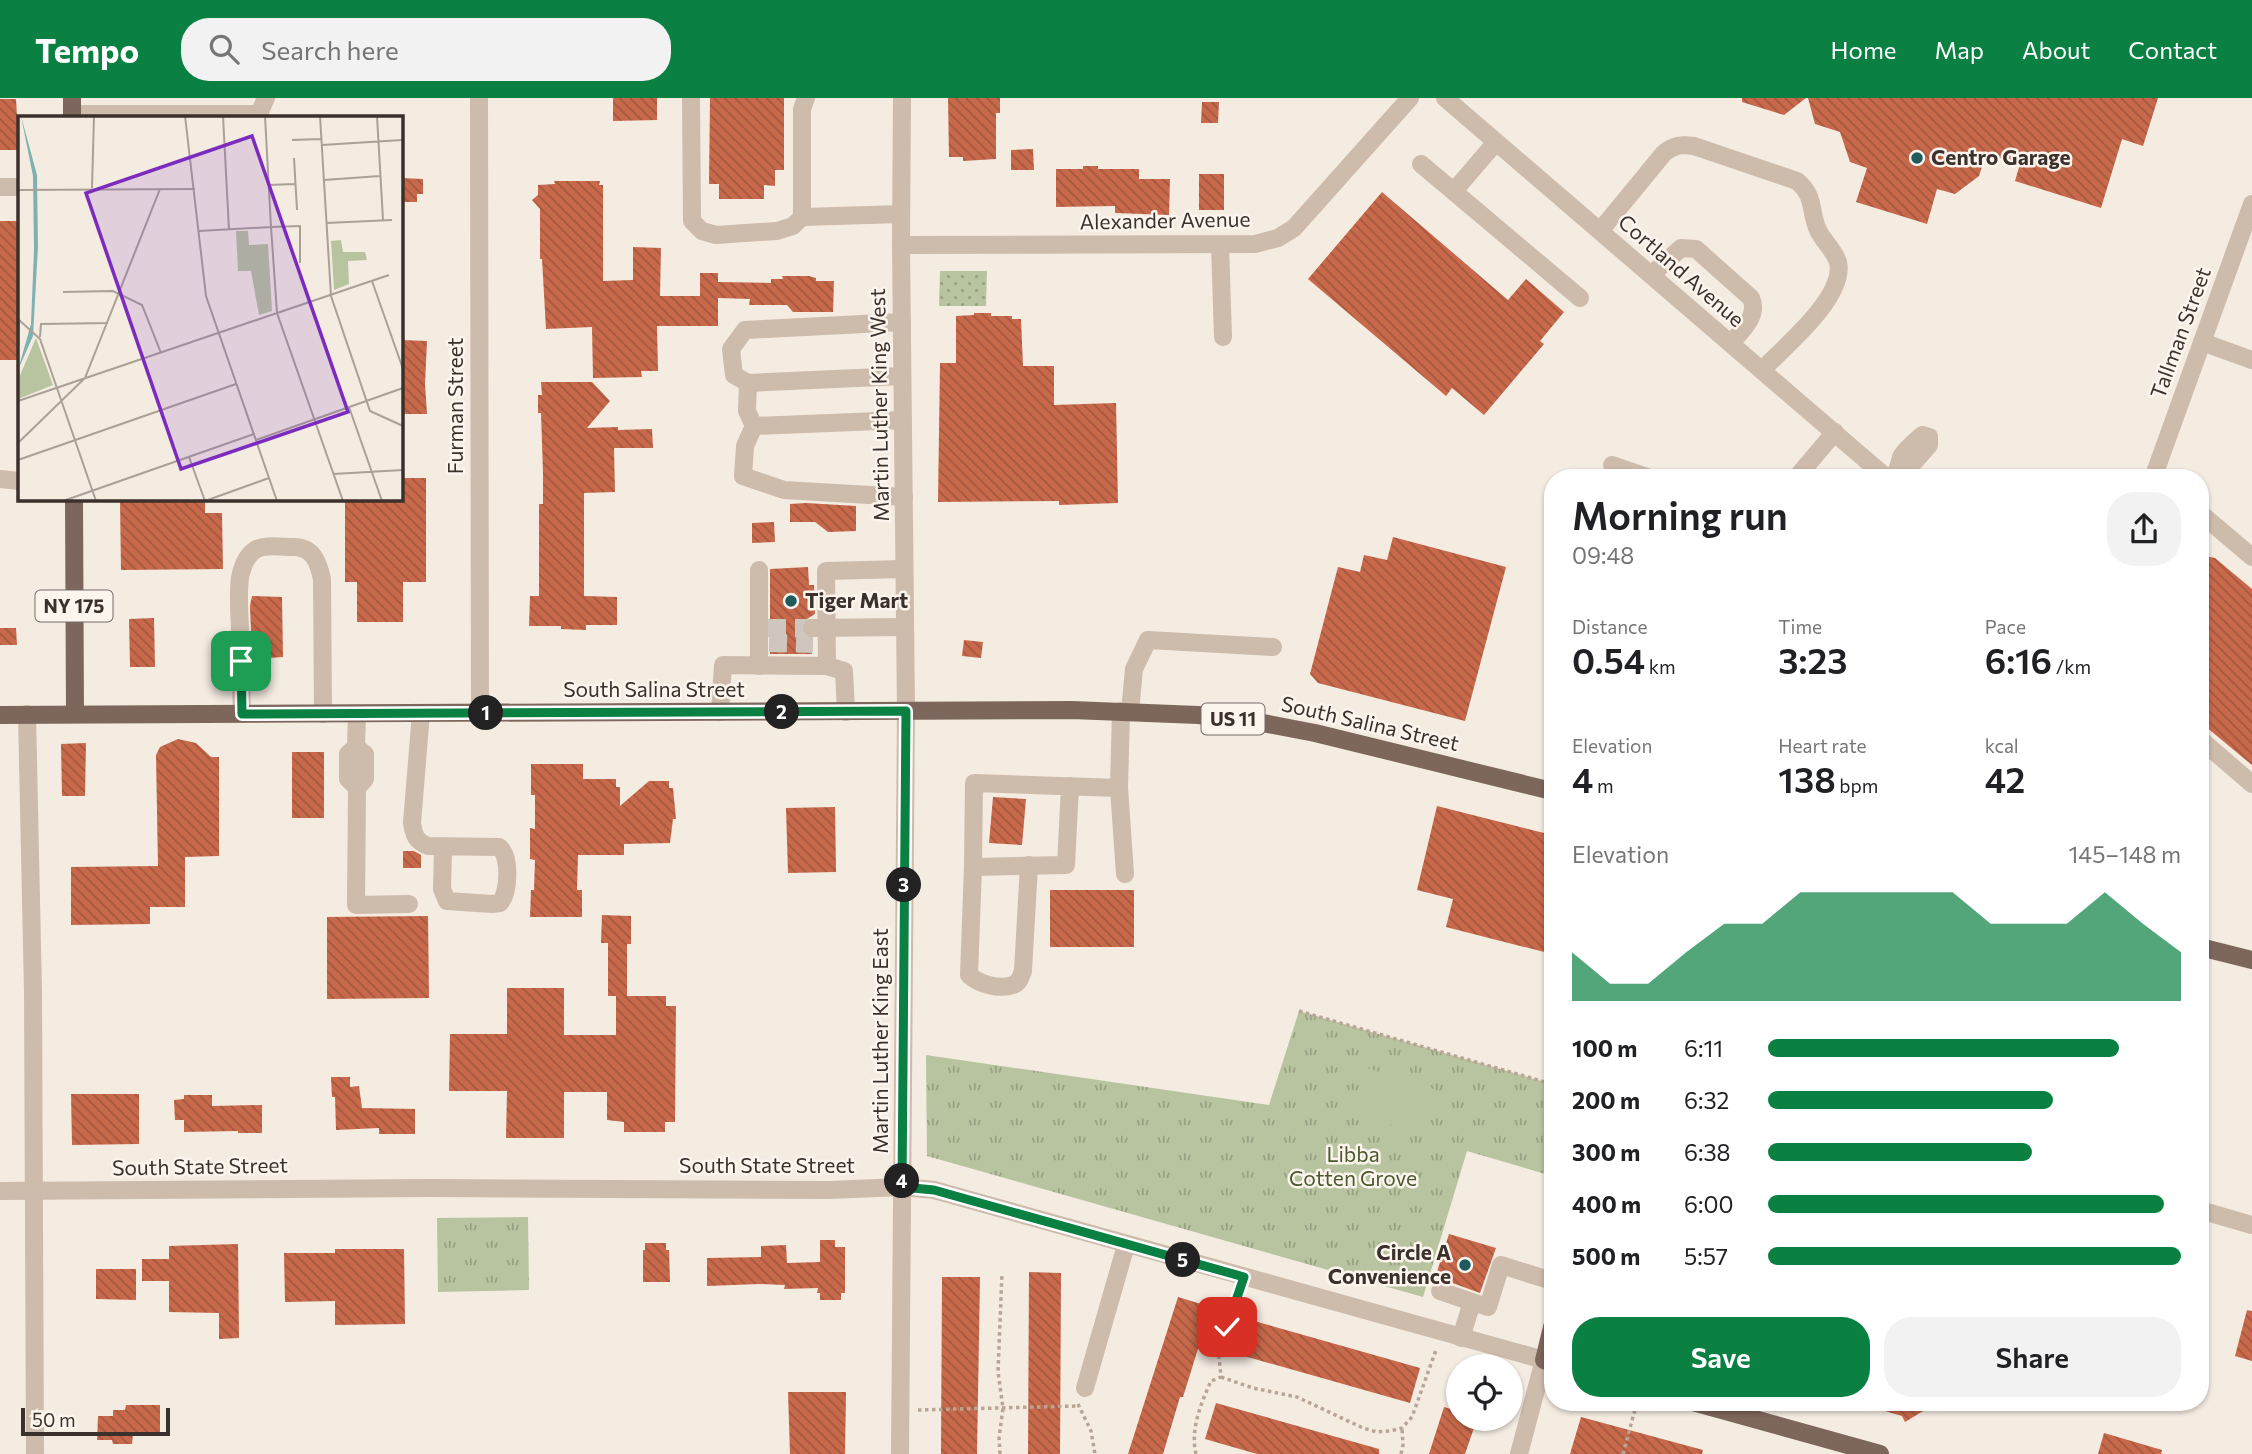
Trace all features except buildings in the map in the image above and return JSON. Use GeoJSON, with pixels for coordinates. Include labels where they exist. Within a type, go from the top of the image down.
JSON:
{"type":"FeatureCollection","features":[{"type":"Feature","properties":{"kind":"main road","name":"NY 175"},"geometry":{"type":"LineString","coordinates":[[74,500],[75,714]]}},
{"type":"Feature","properties":{"kind":"main road","name":"South Salina Street"},"geometry":{"type":"LineString","coordinates":[[0,715],[906,711],[1198,715],[1247,720],[1315,733],[1544,789]]}},
{"type":"Feature","properties":{"kind":"main road"},"geometry":{"type":"LineString","coordinates":[[2209,949],[2252,960]]}},
{"type":"Feature","properties":{"kind":"main road"},"geometry":{"type":"LineString","coordinates":[[1723,1411],[1851,1450],[1880,1454]]}},
{"type":"Feature","properties":{"kind":"street"},"geometry":{"type":"LineString","coordinates":[[72,110],[259,114],[266,98]]}},
{"type":"Feature","properties":{"kind":"street","name":"Furman Street"},"geometry":{"type":"LineString","coordinates":[[478,98],[480,713]]}},
{"type":"Feature","properties":{"kind":"street"},"geometry":{"type":"LineString","coordinates":[[691,98],[692,221],[702,230],[716,235],[777,231],[793,226],[802,217],[901,214]]}},
{"type":"Feature","properties":{"kind":"street"},"geometry":{"type":"LineString","coordinates":[[802,217],[802,109],[807,98]]}},
{"type":"Feature","properties":{"kind":"street","name":"Martin Luther King West"},"geometry":{"type":"LineString","coordinates":[[902,98],[906,711]]}},
{"type":"Feature","properties":{"kind":"street","name":"Alexander Avenue"},"geometry":{"type":"LineString","coordinates":[[901,245],[1220,245],[1255,244],[1278,238],[1294,228],[1410,98]]}},
{"type":"Feature","properties":{"kind":"street","name":"Cortland Avenue"},"geometry":{"type":"LineString","coordinates":[[1445,98],[1835,432],[1886,469]]}},
{"type":"Feature","properties":{"kind":"street"},"geometry":{"type":"LineString","coordinates":[[1454,191],[1496,142]]}},
{"type":"Feature","properties":{"kind":"street"},"geometry":{"type":"LineString","coordinates":[[1600,231],[1664,153],[1683,144],[1797,181],[1806,188],[1817,229],[1838,264],[1838,276],[1825,304],[1762,370]]}},
{"type":"Feature","properties":{"kind":"street"},"geometry":{"type":"LineString","coordinates":[[1422,164],[1580,298]]}},
{"type":"Feature","properties":{"kind":"street"},"geometry":{"type":"LineString","coordinates":[[0,187],[18,187]]}},
{"type":"Feature","properties":{"kind":"street","name":"Tallman Street"},"geometry":{"type":"LineString","coordinates":[[2158,469],[2202,342],[2245,244],[2252,204]]}},
{"type":"Feature","properties":{"kind":"street"},"geometry":{"type":"LineString","coordinates":[[1220,245],[1223,337]]}},
{"type":"Feature","properties":{"kind":"street"},"geometry":{"type":"LineString","coordinates":[[1651,275],[1681,248],[1696,249],[1751,298],[1754,304],[1753,314],[1731,343]]}},
{"type":"Feature","properties":{"kind":"street"},"geometry":{"type":"LineString","coordinates":[[902,322],[745,330],[731,349],[734,375],[748,383],[902,376]]}},
{"type":"Feature","properties":{"kind":"street"},"geometry":{"type":"LineString","coordinates":[[2202,342],[2252,360]]}},
{"type":"Feature","properties":{"kind":"street"},"geometry":{"type":"LineString","coordinates":[[748,383],[747,411],[754,426],[745,446],[743,476],[784,490],[904,497]]}},
{"type":"Feature","properties":{"kind":"street"},"geometry":{"type":"LineString","coordinates":[[754,426],[903,420]]}},
{"type":"Feature","properties":{"kind":"street"},"geometry":{"type":"LineString","coordinates":[[1804,469],[1835,432]]}},
{"type":"Feature","properties":{"kind":"street"},"geometry":{"type":"LineString","coordinates":[[1902,469],[1916,461],[1930,445],[1931,435]]}},
{"type":"Feature","properties":{"kind":"street"},"geometry":{"type":"LineString","coordinates":[[1612,465],[1624,469]]}},
{"type":"Feature","properties":{"kind":"street"},"geometry":{"type":"LineString","coordinates":[[0,480],[18,481]]}},
{"type":"Feature","properties":{"kind":"street"},"geometry":{"type":"LineString","coordinates":[[2209,521],[2252,557]]}},
{"type":"Feature","properties":{"kind":"street"},"geometry":{"type":"LineString","coordinates":[[242,714],[239,609],[240,578],[245,561],[261,547],[302,547],[313,554],[319,563],[322,579],[323,714]]}},
{"type":"Feature","properties":{"kind":"street"},"geometry":{"type":"LineString","coordinates":[[828,666],[820,636],[826,571],[904,569]]}},
{"type":"Feature","properties":{"kind":"street"},"geometry":{"type":"LineString","coordinates":[[759,570],[764,635],[760,666]]}},
{"type":"Feature","properties":{"kind":"street"},"geometry":{"type":"LineString","coordinates":[[820,636],[905,627]]}},
{"type":"Feature","properties":{"kind":"street"},"geometry":{"type":"LineString","coordinates":[[1125,874],[1119,788],[1125,712],[1134,669],[1148,640],[1273,647]]}},
{"type":"Feature","properties":{"kind":"street"},"geometry":{"type":"LineString","coordinates":[[720,712],[723,665],[828,666],[844,671],[846,712]]}},
{"type":"Feature","properties":{"kind":"street","name":"Martin Luther King East"},"geometry":{"type":"LineString","coordinates":[[900,1454],[906,711]]}},
{"type":"Feature","properties":{"kind":"street"},"geometry":{"type":"LineString","coordinates":[[421,713],[412,823],[414,835],[418,842],[428,846],[492,846],[504,851],[507,891],[505,898],[492,904],[447,901],[442,889],[443,847]]}},
{"type":"Feature","properties":{"kind":"street"},"geometry":{"type":"LineString","coordinates":[[357,714],[356,747],[348,754],[348,779],[357,788],[356,905],[409,904]]}},
{"type":"Feature","properties":{"kind":"street"},"geometry":{"type":"LineString","coordinates":[[27,715],[33,992],[35,1454]]}},
{"type":"Feature","properties":{"kind":"street"},"geometry":{"type":"LineString","coordinates":[[2209,747],[2252,784]]}},
{"type":"Feature","properties":{"kind":"street"},"geometry":{"type":"LineString","coordinates":[[1029,865],[1023,971],[1019,981],[1012,986],[977,982],[969,975],[974,867],[974,783],[1119,788]]}},
{"type":"Feature","properties":{"kind":"street"},"geometry":{"type":"LineString","coordinates":[[974,867],[1066,865],[1070,786]]}},
{"type":"Feature","properties":{"kind":"street","name":"South State Street"},"geometry":{"type":"LineString","coordinates":[[0,1191],[431,1188],[829,1190],[902,1187],[934,1190],[1544,1361]]}},
{"type":"Feature","properties":{"kind":"street"},"geometry":{"type":"LineString","coordinates":[[2209,1213],[2252,1225]]}},
{"type":"Feature","properties":{"kind":"street"},"geometry":{"type":"LineString","coordinates":[[1085,1388],[1126,1245]]}},
{"type":"Feature","properties":{"kind":"street"},"geometry":{"type":"LineString","coordinates":[[1440,1291],[1489,1307],[1501,1265],[1544,1278]]}},
{"type":"Feature","properties":{"kind":"street"},"geometry":{"type":"LineString","coordinates":[[1461,1338],[1472,1301]]}},
{"type":"Feature","properties":{"kind":"street"},"geometry":{"type":"LineString","coordinates":[[1519,1454],[1544,1375]]}},
{"type":"Feature","properties":{"kind":"path"},"geometry":{"type":"LineString","coordinates":[[1299,1011],[1544,1082]]}},
{"type":"Feature","properties":{"kind":"path"},"geometry":{"type":"LineString","coordinates":[[1000,1454],[1003,1408],[998,1372],[1002,1273]]}},
{"type":"Feature","properties":{"kind":"path"},"geometry":{"type":"LineString","coordinates":[[1221,1377],[1218,1348],[1244,1277]]}},
{"type":"Feature","properties":{"kind":"path"},"geometry":{"type":"LineString","coordinates":[[1196,1454],[1194,1433],[1204,1396],[1211,1381],[1221,1377],[1253,1388],[1297,1397],[1377,1432],[1402,1428],[1412,1417],[1441,1332]]}},
{"type":"Feature","properties":{"kind":"path"},"geometry":{"type":"LineString","coordinates":[[1077,1406],[1085,1388]]}},
{"type":"Feature","properties":{"kind":"path"},"geometry":{"type":"LineString","coordinates":[[901,1411],[1077,1406]]}},
{"type":"Feature","properties":{"kind":"path"},"geometry":{"type":"LineString","coordinates":[[1077,1406],[1091,1431],[1095,1454]]}},
{"type":"Feature","properties":{"kind":"path"},"geometry":{"type":"LineString","coordinates":[[1623,1454],[1635,1411]]}},
{"type":"Feature","properties":{"kind":"path"},"geometry":{"type":"LineString","coordinates":[[1401,1454],[1402,1428]]}},
{"type":"Feature","properties":{"kind":"green space"},"geometry":{"type":"Polygon","coordinates":[[[940,271],[987,271],[986,306],[939,306],[940,271]]]}},
{"type":"Feature","properties":{"kind":"green space","name":"Libba Cotten Grove"},"geometry":{"type":"Polygon","coordinates":[[[1299,1011],[1544,1082],[1544,1174],[1467,1151],[1423,1297],[927,1156],[926,1055],[1269,1105],[1299,1011]]]}},
{"type":"Feature","properties":{"kind":"green space"},"geometry":{"type":"Polygon","coordinates":[[[1367,1068],[1434,1089],[1420,1134],[1353,1113],[1367,1068]]]}},
{"type":"Feature","properties":{"kind":"green space"},"geometry":{"type":"Polygon","coordinates":[[[528,1217],[529,1290],[438,1292],[437,1218],[528,1217]]]}},
{"type":"Feature","properties":{"kind":"tunnel"},"geometry":{"type":"LineString","coordinates":[[768,628],[812,628]]}},
{"type":"Feature","properties":{"kind":"tunnel"},"geometry":{"type":"LineString","coordinates":[[769,643],[813,644]]}},
{"type":"Feature","properties":{"kind":"place","name":"Centro Garage"},"geometry":{"type":"Point","coordinates":[1917,158]}},
{"type":"Feature","properties":{"kind":"place","name":"Tiger Mart"},"geometry":{"type":"Point","coordinates":[791,601]}},
{"type":"Feature","properties":{"kind":"place","name":"Circle A Convenience"},"geometry":{"type":"Point","coordinates":[1465,1265]}},
{"type":"Feature","properties":{"kind":"route"},"geometry":{"type":"LineString","coordinates":[[241,661],[242,714],[906,711],[902,1187],[934,1190],[1244,1277],[1227,1327]]}}]}
